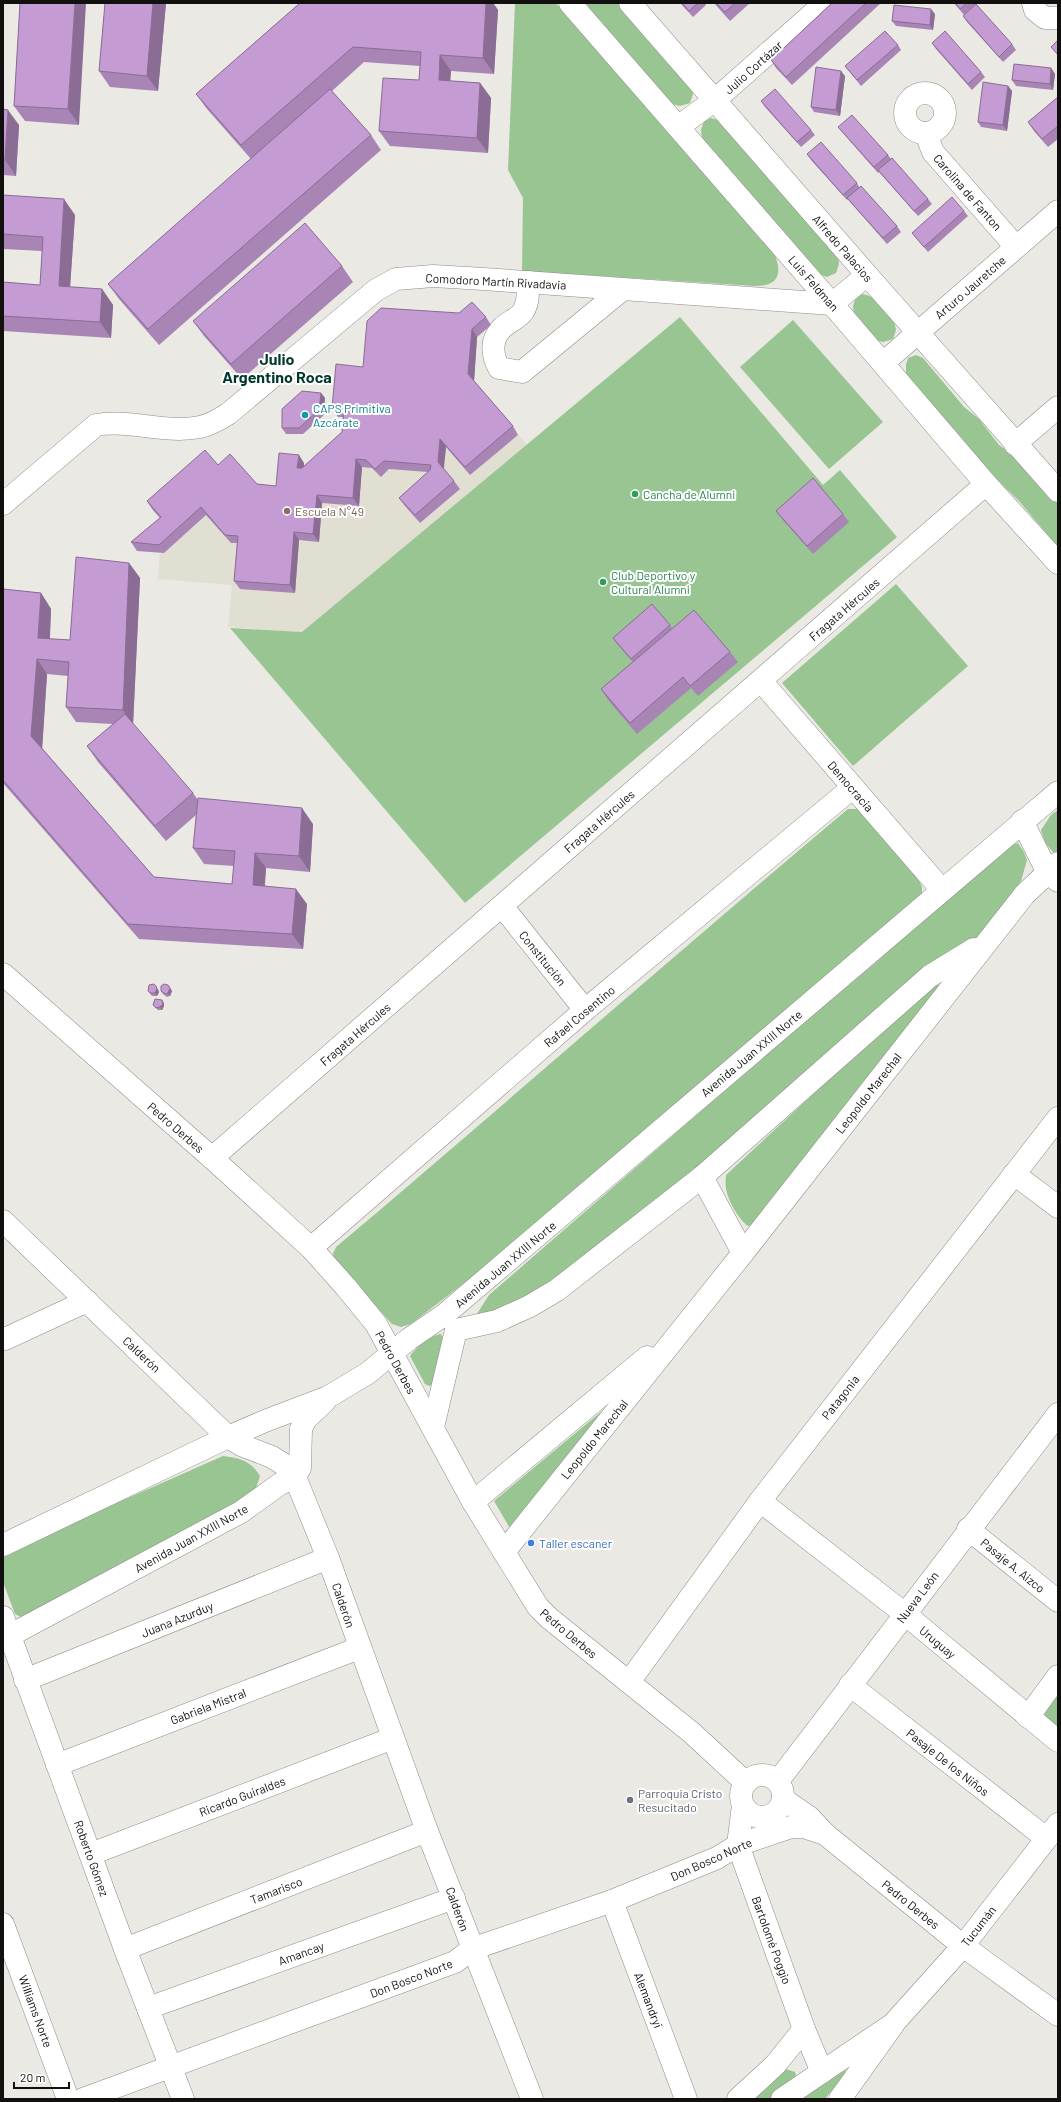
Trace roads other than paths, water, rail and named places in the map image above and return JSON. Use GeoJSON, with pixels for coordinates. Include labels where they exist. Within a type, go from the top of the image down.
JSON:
{"type":"FeatureCollection","features":[{"type":"Feature","properties":{"kind":"street","name":"Luis Feldman"},"geometry":{"type":"LineString","coordinates":[[570,3],[832,304],[986,484],[1058,563]]}},
{"type":"Feature","properties":{"kind":"street","name":"Alfredo Palacios"},"geometry":{"type":"LineString","coordinates":[[630,3],[917,333],[1058,491]]}},
{"type":"Feature","properties":{"kind":"street","name":"Julio Cortázar"},"geometry":{"type":"LineString","coordinates":[[678,127],[715,100],[824,3]]}},
{"type":"Feature","properties":{"kind":"street"},"geometry":{"type":"LineString","coordinates":[[1033,3],[1035,10],[1045,18],[1058,18]]}},
{"type":"Feature","properties":{"kind":"street","name":"Carolina de Fanton"},"geometry":{"type":"LineString","coordinates":[[926,134],[933,152],[1016,247]]}},
{"type":"Feature","properties":{"kind":"street","name":"Arturo Jauretche"},"geometry":{"type":"LineString","coordinates":[[883,364],[1058,211]]}},
{"type":"Feature","properties":{"kind":"street"},"geometry":{"type":"LineString","coordinates":[[832,304],[867,275]]}},
{"type":"Feature","properties":{"kind":"street","name":"Comodoro Martín Rivadavia"},"geometry":{"type":"LineString","coordinates":[[3,504],[96,425],[109,423],[182,428],[200,427],[228,414],[376,290],[396,279],[433,276],[832,304]]}},
{"type":"Feature","properties":{"kind":"street"},"geometry":{"type":"LineString","coordinates":[[528,282],[528,301],[523,312],[501,328],[494,338],[492,356],[499,368],[522,372],[623,289]]}},
{"type":"Feature","properties":{"kind":"street"},"geometry":{"type":"LineString","coordinates":[[1015,444],[1058,407]]}},
{"type":"Feature","properties":{"kind":"street","name":"Fragata Hércules"},"geometry":{"type":"LineString","coordinates":[[212,1158],[986,484]]}},
{"type":"Feature","properties":{"kind":"street","name":"Democracia"},"geometry":{"type":"LineString","coordinates":[[761,681],[852,788],[942,890]]}},
{"type":"Feature","properties":{"kind":"street","name":"Rafael Cosentino"},"geometry":{"type":"LineString","coordinates":[[310,1248],[585,1010],[852,788]]}},
{"type":"Feature","properties":{"kind":"street","name":"Avenida Juan XXIII Norte"},"geometry":{"type":"LineString","coordinates":[[450,1323],[942,890],[1058,792]]}},
{"type":"Feature","properties":{"kind":"street"},"geometry":{"type":"LineString","coordinates":[[1022,821],[1055,872]]}},
{"type":"Feature","properties":{"kind":"street","name":"Leopoldo Marechal"},"geometry":{"type":"LineString","coordinates":[[504,1552],[743,1253],[1025,894],[1055,872]]}},
{"type":"Feature","properties":{"kind":"street","name":"Constitución"},"geometry":{"type":"LineString","coordinates":[[502,906],[585,1010]]}},
{"type":"Feature","properties":{"kind":"street","name":"Avenida Juan XXIII Norte"},"geometry":{"type":"LineString","coordinates":[[3,1545],[228,1437],[328,1397],[368,1373],[392,1355],[409,1339],[450,1323],[497,1320],[530,1306],[557,1290],[702,1176],[930,976],[987,942]]}},
{"type":"Feature","properties":{"kind":"street","name":"Pedro Derbes"},"geometry":{"type":"LineString","coordinates":[[3,974],[212,1158],[310,1248],[345,1286],[376,1324],[473,1502],[538,1607],[549,1618],[692,1733],[745,1782]]}},
{"type":"Feature","properties":{"kind":"street","name":"Patagonia"},"geometry":{"type":"LineString","coordinates":[[629,1682],[760,1501],[1058,1118]]}},
{"type":"Feature","properties":{"kind":"street"},"geometry":{"type":"LineString","coordinates":[[1014,1174],[1058,1207]]}},
{"type":"Feature","properties":{"kind":"street"},"geometry":{"type":"LineString","coordinates":[[702,1176],[743,1253]]}},
{"type":"Feature","properties":{"kind":"street","name":"Calderón"},"geometry":{"type":"LineString","coordinates":[[3,1221],[228,1437],[241,1445],[272,1457],[283,1464],[295,1477],[328,1558],[359,1648],[427,1831],[454,1898],[527,2098]]}},
{"type":"Feature","properties":{"kind":"street"},"geometry":{"type":"LineString","coordinates":[[5,1339],[87,1301]]}},
{"type":"Feature","properties":{"kind":"street"},"geometry":{"type":"LineString","coordinates":[[433,1427],[450,1323]]}},
{"type":"Feature","properties":{"kind":"street","name":"Leopoldo Marechal"},"geometry":{"type":"LineString","coordinates":[[473,1502],[684,1327]]}},
{"type":"Feature","properties":{"kind":"street","name":"Avenida Juan XXIII Norte"},"geometry":{"type":"LineString","coordinates":[[5,1631],[241,1512],[280,1484],[295,1477],[300,1468],[301,1429],[305,1420],[328,1397]]}},
{"type":"Feature","properties":{"kind":"street","name":"Nueva León"},"geometry":{"type":"LineString","coordinates":[[780,1790],[850,1685],[968,1529],[1058,1414]]}},
{"type":"Feature","properties":{"kind":"street","name":"Uruguay"},"geometry":{"type":"LineString","coordinates":[[760,1501],[905,1614],[1058,1741]]}},
{"type":"Feature","properties":{"kind":"street","name":"Pasaje A. Aizco"},"geometry":{"type":"LineString","coordinates":[[968,1529],[1058,1601]]}},
{"type":"Feature","properties":{"kind":"street","name":"Juana Azurduy"},"geometry":{"type":"LineString","coordinates":[[25,1680],[328,1558]]}},
{"type":"Feature","properties":{"kind":"street","name":"Roberto Gómez"},"geometry":{"type":"LineString","coordinates":[[5,1631],[91,1854],[124,1948],[183,2099]]}},
{"type":"Feature","properties":{"kind":"street","name":"Gabriela Mistral"},"geometry":{"type":"LineString","coordinates":[[57,1765],[359,1648]]}},
{"type":"Feature","properties":{"kind":"street"},"geometry":{"type":"LineString","coordinates":[[1028,1717],[1058,1676]]}},
{"type":"Feature","properties":{"kind":"street","name":"Pasaje De los Niños"},"geometry":{"type":"LineString","coordinates":[[850,1685],[1052,1831]]}},
{"type":"Feature","properties":{"kind":"street","name":"Ricardo Guiraldes"},"geometry":{"type":"LineString","coordinates":[[91,1854],[393,1738]]}},
{"type":"Feature","properties":{"kind":"street"},"geometry":{"type":"LineString","coordinates":[[760,1775],[769,1776],[780,1790],[776,1810],[765,1817],[756,1816],[748,1812],[743,1805],[741,1790],[745,1782],[760,1775]]}},
{"type":"Feature","properties":{"kind":"street","name":"Pedro Derbes"},"geometry":{"type":"LineString","coordinates":[[780,1790],[809,1817],[824,1834],[963,1946],[1058,2015]]}},
{"type":"Feature","properties":{"kind":"street","name":"Bartolomé Poggio"},"geometry":{"type":"LineString","coordinates":[[743,1805],[738,1845],[804,2029],[822,2072]]}},
{"type":"Feature","properties":{"kind":"street","name":"Don Bosco Norte"},"geometry":{"type":"LineString","coordinates":[[83,2099],[455,1962],[472,1949],[612,1901],[717,1858],[738,1845],[792,1828],[804,1827],[824,1834]]}},
{"type":"Feature","properties":{"kind":"street","name":"Tamarisco"},"geometry":{"type":"LineString","coordinates":[[124,1948],[427,1831]]}},
{"type":"Feature","properties":{"kind":"street","name":"Tucumán"},"geometry":{"type":"LineString","coordinates":[[840,2099],[893,2024],[963,1946],[1052,1831]]}},
{"type":"Feature","properties":{"kind":"street","name":"Amancay"},"geometry":{"type":"LineString","coordinates":[[148,2008],[454,1898]]}},
{"type":"Feature","properties":{"kind":"street","name":"Alemandryi"},"geometry":{"type":"LineString","coordinates":[[612,1901],[686,2099]]}},
{"type":"Feature","properties":{"kind":"street","name":"Williams Norte"},"geometry":{"type":"LineString","coordinates":[[3,1924],[68,2099]]}},
{"type":"Feature","properties":{"kind":"street","name":"Tucumán"},"geometry":{"type":"LineString","coordinates":[[782,2099],[893,2024]]}},
{"type":"Feature","properties":{"kind":"street"},"geometry":{"type":"LineString","coordinates":[[738,2099],[775,2065],[804,2029]]}},
{"type":"Feature","properties":{"kind":"place","name":"CAPS Primitiva Azcárate"},"geometry":{"type":"Point","coordinates":[305,415]}},
{"type":"Feature","properties":{"kind":"place","name":"Cancha de Alumni"},"geometry":{"type":"Point","coordinates":[635,494]}},
{"type":"Feature","properties":{"kind":"place","name":"Escuela N°49"},"geometry":{"type":"Point","coordinates":[287,511]}},
{"type":"Feature","properties":{"kind":"place","name":"Club Deportivo y Cultural Alumni"},"geometry":{"type":"Point","coordinates":[603,582]}},
{"type":"Feature","properties":{"kind":"place","name":"Taller escaner"},"geometry":{"type":"Point","coordinates":[531,1543]}},
{"type":"Feature","properties":{"kind":"place","name":"Parroquia Cristo Resucitado"},"geometry":{"type":"Point","coordinates":[630,1800]}},
{"type":"Feature","properties":{"kind":"district","name":"Julio Argentino Roca"},"geometry":{"type":"Point","coordinates":[277,367]}}]}
